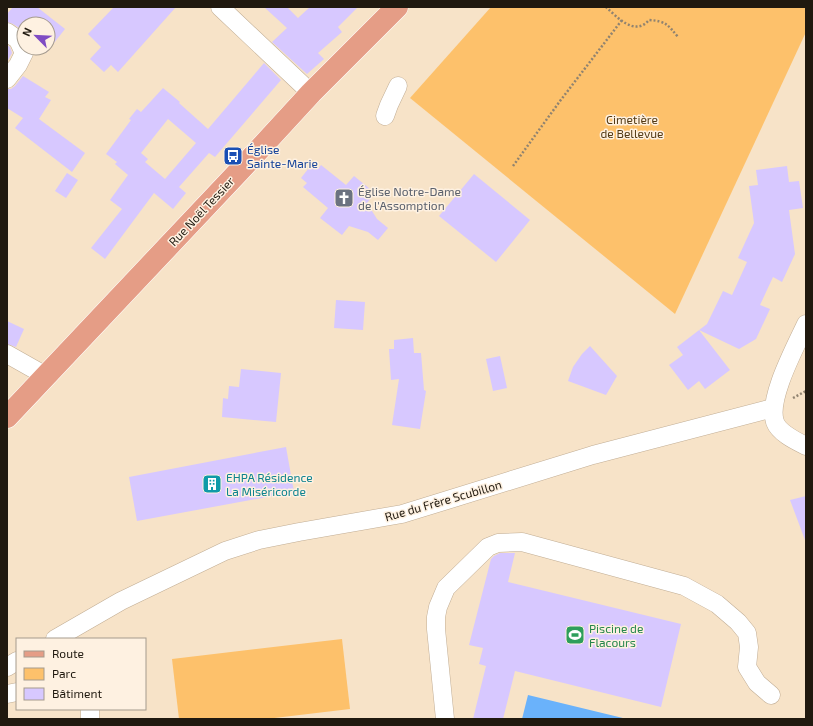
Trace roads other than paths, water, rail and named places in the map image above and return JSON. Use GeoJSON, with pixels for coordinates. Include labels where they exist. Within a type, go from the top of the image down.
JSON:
{"type":"FeatureCollection","features":[{"type":"Feature","properties":{"kind":"main road","name":"Rue Noël Tessier"},"geometry":{"type":"LineString","coordinates":[[7,417],[311,93],[397,7]]}},
{"type":"Feature","properties":{"kind":"street"},"geometry":{"type":"LineString","coordinates":[[220,7],[311,93]]}},
{"type":"Feature","properties":{"kind":"street"},"geometry":{"type":"LineString","coordinates":[[7,32],[18,40],[24,53],[18,65],[7,79]]}},
{"type":"Feature","properties":{"kind":"street"},"geometry":{"type":"LineString","coordinates":[[385,116],[398,86]]}},
{"type":"Feature","properties":{"kind":"street"},"geometry":{"type":"LineString","coordinates":[[806,324],[778,387],[773,408],[775,423],[784,434],[806,446]]}},
{"type":"Feature","properties":{"kind":"street"},"geometry":{"type":"LineString","coordinates":[[7,354],[46,376]]}},
{"type":"Feature","properties":{"kind":"street","name":"Rue du Frère Scubillon"},"geometry":{"type":"LineString","coordinates":[[57,638],[121,601],[225,551],[259,540],[402,514],[594,455],[773,408]]}},
{"type":"Feature","properties":{"kind":"street"},"geometry":{"type":"LineString","coordinates":[[445,719],[436,629],[438,607],[446,588],[488,547],[498,543],[509,542],[522,542],[684,586],[717,604],[738,622],[747,633],[750,647],[747,667],[757,683],[771,695]]}},
{"type":"Feature","properties":{"kind":"street"},"geometry":{"type":"LineString","coordinates":[[7,667],[16,662]]}},
{"type":"Feature","properties":{"kind":"water"},"geometry":{"type":"Polygon","coordinates":[[[528,695],[627,719],[522,719],[528,695]]]}},
{"type":"Feature","properties":{"kind":"place","name":"Église Sainte-Marie"},"geometry":{"type":"Point","coordinates":[233,156]}},
{"type":"Feature","properties":{"kind":"place","name":"Église Notre-Dame de l'Assomption"},"geometry":{"type":"Point","coordinates":[344,198]}},
{"type":"Feature","properties":{"kind":"place","name":"EHPA Résidence La Miséricorde"},"geometry":{"type":"Point","coordinates":[212,484]}},
{"type":"Feature","properties":{"kind":"place","name":"Piscine de Flacours"},"geometry":{"type":"Point","coordinates":[575,635]}},
{"type":"Feature","properties":{"kind":"park label","name":"Cimetière de Bellevue"},"geometry":{"type":"Point","coordinates":[632,126]}}]}
